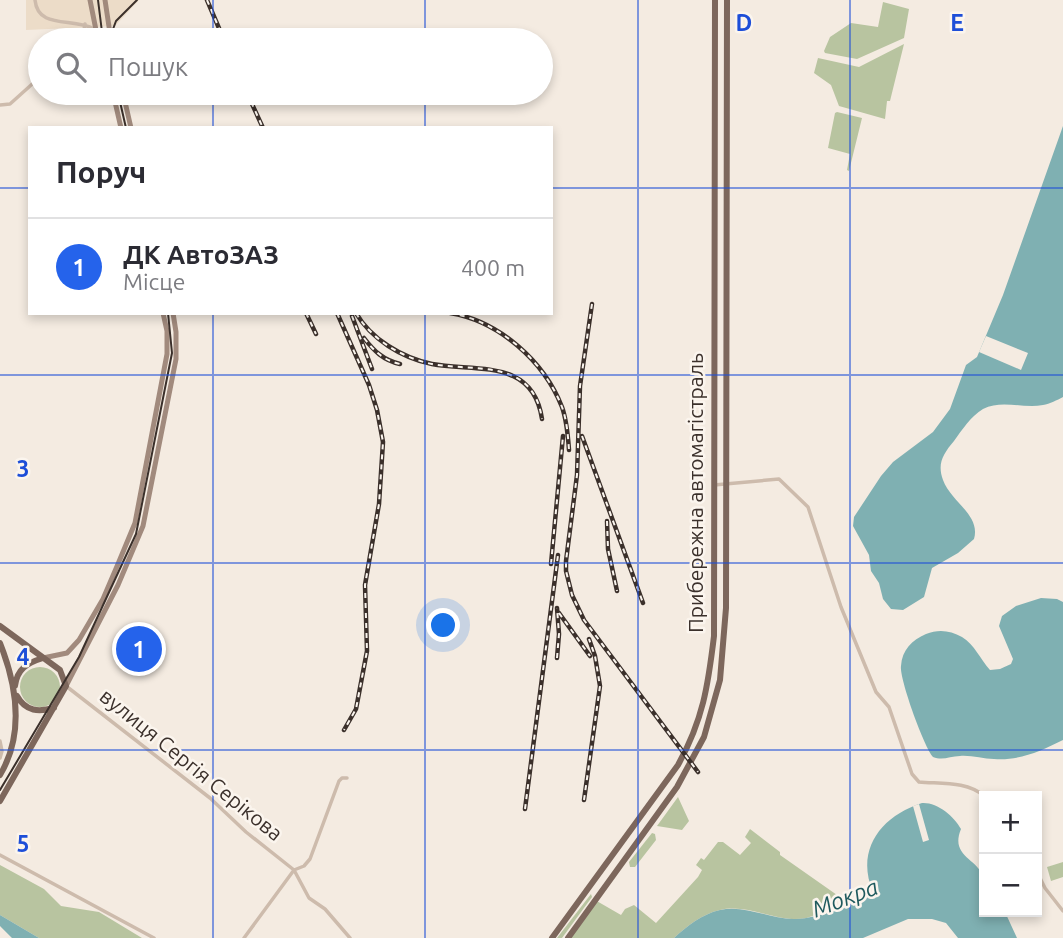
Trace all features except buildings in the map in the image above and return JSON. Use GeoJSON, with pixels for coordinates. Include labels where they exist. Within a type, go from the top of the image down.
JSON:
{"type":"FeatureCollection","features":[{"type":"Feature","properties":{"kind":"main road"},"geometry":{"type":"LineString","coordinates":[[90,0],[94,28]]}},
{"type":"Feature","properties":{"kind":"main road"},"geometry":{"type":"LineString","coordinates":[[105,0],[108,28]]}},
{"type":"Feature","properties":{"kind":"main road","name":"Прибережна автомагістраль"},"geometry":{"type":"LineString","coordinates":[[552,938],[678,765],[691,741],[704,705],[714,636],[715,0]]}},
{"type":"Feature","properties":{"kind":"main road","name":"Прибережна автомагістраль"},"geometry":{"type":"LineString","coordinates":[[568,938],[677,787],[704,737],[720,680],[725,637],[727,0]]}},
{"type":"Feature","properties":{"kind":"main road"},"geometry":{"type":"LineString","coordinates":[[715,26],[719,29],[727,26]]}},
{"type":"Feature","properties":{"kind":"main road"},"geometry":{"type":"LineString","coordinates":[[715,55],[719,50],[727,52]]}},
{"type":"Feature","properties":{"kind":"main road"},"geometry":{"type":"LineString","coordinates":[[116,105],[121,126]]}},
{"type":"Feature","properties":{"kind":"main road"},"geometry":{"type":"LineString","coordinates":[[126,105],[131,126]]}},
{"type":"Feature","properties":{"kind":"main road"},"geometry":{"type":"LineString","coordinates":[[0,775],[13,748],[15,683],[18,673],[25,666],[67,653],[79,640],[103,599],[135,523],[167,354],[163,315]]}},
{"type":"Feature","properties":{"kind":"main road"},"geometry":{"type":"LineString","coordinates":[[0,801],[66,686],[118,585],[144,526],[176,359],[173,315]]}},
{"type":"Feature","properties":{"kind":"main road"},"geometry":{"type":"LineString","coordinates":[[167,333],[176,332]]}},
{"type":"Feature","properties":{"kind":"main road"},"geometry":{"type":"LineString","coordinates":[[0,626],[60,670],[66,686]]}},
{"type":"Feature","properties":{"kind":"main road"},"geometry":{"type":"LineString","coordinates":[[1,647],[16,694],[27,708],[36,711],[54,708]]}},
{"type":"Feature","properties":{"kind":"main road"},"geometry":{"type":"LineString","coordinates":[[598,876],[598,882],[608,883]]}},
{"type":"Feature","properties":{"kind":"main road"},"geometry":{"type":"LineString","coordinates":[[585,892],[594,893],[595,900]]}},
{"type":"Feature","properties":{"kind":"street"},"geometry":{"type":"LineString","coordinates":[[35,0],[41,18],[85,24],[92,28]]}},
{"type":"Feature","properties":{"kind":"street"},"geometry":{"type":"LineString","coordinates":[[84,28],[85,24]]}},
{"type":"Feature","properties":{"kind":"street"},"geometry":{"type":"LineString","coordinates":[[0,104],[10,104],[28,87]]}},
{"type":"Feature","properties":{"kind":"street"},"geometry":{"type":"LineString","coordinates":[[714,485],[779,479],[808,507],[841,607],[876,692],[889,707],[912,774],[919,782],[967,786],[979,792]]}},
{"type":"Feature","properties":{"kind":"street","name":"вулиця Сергія Серікова"},"geometry":{"type":"LineString","coordinates":[[66,686],[210,798],[246,832],[294,870]]}},
{"type":"Feature","properties":{"kind":"street"},"geometry":{"type":"LineString","coordinates":[[0,741],[0,758]]}},
{"type":"Feature","properties":{"kind":"street"},"geometry":{"type":"LineString","coordinates":[[244,938],[294,870],[304,866],[310,859],[339,781],[347,778]]}},
{"type":"Feature","properties":{"kind":"street"},"geometry":{"type":"LineString","coordinates":[[0,855],[154,938]]}},
{"type":"Feature","properties":{"kind":"street"},"geometry":{"type":"LineString","coordinates":[[294,870],[309,898],[325,909],[351,938]]}},
{"type":"Feature","properties":{"kind":"street"},"geometry":{"type":"LineString","coordinates":[[1042,882],[1063,911]]}},
{"type":"Feature","properties":{"kind":"green space"},"geometry":{"type":"Polygon","coordinates":[[[883,2],[909,9],[904,38],[857,59],[825,53],[830,37],[851,23],[878,27],[883,2]]]}},
{"type":"Feature","properties":{"kind":"green space"},"geometry":{"type":"Polygon","coordinates":[[[904,44],[890,101],[887,101],[885,119],[839,106],[831,85],[814,73],[818,58],[859,67],[904,44]]]}},
{"type":"Feature","properties":{"kind":"green space"},"geometry":{"type":"Polygon","coordinates":[[[837,112],[862,118],[849,171],[850,154],[828,148],[837,112]]]}},
{"type":"Feature","properties":{"kind":"green space"},"geometry":{"type":"Polygon","coordinates":[[[40,667],[54,673],[60,687],[54,701],[40,707],[26,701],[20,687],[26,673],[40,667]]]}},
{"type":"Feature","properties":{"kind":"green space"},"geometry":{"type":"Polygon","coordinates":[[[678,797],[689,821],[682,830],[657,826],[678,797]]]}},
{"type":"Feature","properties":{"kind":"green space"},"geometry":{"type":"Polygon","coordinates":[[[750,829],[780,852],[780,855],[837,895],[820,913],[794,919],[744,910],[720,910],[695,921],[674,938],[567,938],[595,900],[621,915],[625,909],[634,905],[656,923],[698,877],[702,870],[696,865],[701,858],[704,860],[718,842],[723,842],[740,855],[751,843],[745,837],[750,829]]]}},
{"type":"Feature","properties":{"kind":"green space"},"geometry":{"type":"Polygon","coordinates":[[[652,833],[655,834],[656,840],[635,867],[630,867],[629,862],[652,833]]]}},
{"type":"Feature","properties":{"kind":"green space"},"geometry":{"type":"Polygon","coordinates":[[[1063,862],[1063,877],[1051,881],[1047,867],[1063,862]]]}},
{"type":"Feature","properties":{"kind":"green space"},"geometry":{"type":"Polygon","coordinates":[[[0,865],[44,889],[61,906],[99,912],[142,938],[39,938],[0,915],[0,865]]]}},
{"type":"Feature","properties":{"kind":"green space"},"geometry":{"type":"Polygon","coordinates":[[[591,894],[592,897],[562,938],[557,938],[591,894]]]}},
{"type":"Feature","properties":{"kind":"shaded area"},"geometry":{"type":"Polygon","coordinates":[[[26,0],[139,0],[115,26],[26,30],[26,0]]]}},
{"type":"Feature","properties":{"kind":"water"},"geometry":{"type":"Polygon","coordinates":[[[1063,126],[1063,397],[1043,405],[990,406],[967,424],[944,455],[941,469],[947,488],[973,523],[974,539],[958,553],[932,568],[924,597],[903,610],[891,609],[883,599],[879,583],[871,571],[869,555],[853,526],[854,517],[893,462],[933,432],[950,409],[966,365],[977,357],[1003,295],[1063,126]]]}},
{"type":"Feature","properties":{"kind":"water"},"geometry":{"type":"Polygon","coordinates":[[[1041,598],[1063,602],[1063,740],[1021,757],[933,757],[918,727],[901,673],[906,650],[916,639],[930,632],[948,632],[967,640],[990,670],[1000,669],[1011,664],[1013,659],[999,626],[1002,616],[1016,606],[1041,598]]]}},
{"type":"Feature","properties":{"kind":"water"},"geometry":{"type":"Polygon","coordinates":[[[928,803],[939,807],[958,824],[961,829],[961,851],[979,870],[979,917],[1007,917],[1017,938],[958,938],[946,923],[932,919],[908,919],[863,938],[674,938],[695,921],[720,910],[748,910],[796,919],[826,914],[857,902],[873,892],[867,862],[875,837],[895,816],[907,809],[928,803]]]}},
{"type":"Feature","properties":{"kind":"water"},"geometry":{"type":"Polygon","coordinates":[[[0,915],[39,938],[12,938],[0,926],[0,915]]]}},
{"type":"Feature","properties":{"kind":"pier"},"geometry":{"type":"Polygon","coordinates":[[[986,336],[1028,353],[1021,370],[979,352],[986,336]]]}},
{"type":"Feature","properties":{"kind":"pier"},"geometry":{"type":"Polygon","coordinates":[[[919,804],[929,840],[923,842],[913,806],[919,804]]]}},
{"type":"Feature","properties":{"kind":"tram line"},"geometry":{"type":"LineString","coordinates":[[98,0],[102,28]]}},
{"type":"Feature","properties":{"kind":"tram line"},"geometry":{"type":"LineString","coordinates":[[113,28],[116,21],[137,0]]}},
{"type":"Feature","properties":{"kind":"tram line"},"geometry":{"type":"LineString","coordinates":[[121,105],[126,126]]}},
{"type":"Feature","properties":{"kind":"tram line"},"geometry":{"type":"LineString","coordinates":[[0,790],[79,657],[136,534],[172,353],[168,315]]}},
{"type":"Feature","properties":{"kind":"railway"},"geometry":{"type":"LineString","coordinates":[[207,0],[219,28]]}},
{"type":"Feature","properties":{"kind":"railway"},"geometry":{"type":"LineString","coordinates":[[252,105],[262,126]]}},
{"type":"Feature","properties":{"kind":"railway"},"geometry":{"type":"LineString","coordinates":[[592,304],[580,386],[577,475],[566,571],[572,595],[584,620],[698,772]]}},
{"type":"Feature","properties":{"kind":"railway"},"geometry":{"type":"LineString","coordinates":[[307,315],[316,334]]}},
{"type":"Feature","properties":{"kind":"railway"},"geometry":{"type":"LineString","coordinates":[[338,315],[369,385],[383,442],[379,504],[365,585],[367,651],[356,709],[344,730]]}},
{"type":"Feature","properties":{"kind":"railway"},"geometry":{"type":"LineString","coordinates":[[357,315],[379,339],[410,357],[432,364],[484,369],[515,377],[527,386],[536,399],[542,419]]}},
{"type":"Feature","properties":{"kind":"railway"},"geometry":{"type":"LineString","coordinates":[[459,315],[502,334],[532,359],[544,374],[562,407],[569,450]]}},
{"type":"Feature","properties":{"kind":"railway"},"geometry":{"type":"LineString","coordinates":[[352,316],[372,369]]}},
{"type":"Feature","properties":{"kind":"railway"},"geometry":{"type":"LineString","coordinates":[[364,338],[379,354],[400,364]]}},
{"type":"Feature","properties":{"kind":"railway"},"geometry":{"type":"LineString","coordinates":[[551,564],[563,436]]}},
{"type":"Feature","properties":{"kind":"railway"},"geometry":{"type":"LineString","coordinates":[[582,436],[643,603]]}},
{"type":"Feature","properties":{"kind":"railway"},"geometry":{"type":"LineString","coordinates":[[607,521],[608,549],[617,591]]}},
{"type":"Feature","properties":{"kind":"railway"},"geometry":{"type":"LineString","coordinates":[[525,809],[558,555]]}},
{"type":"Feature","properties":{"kind":"railway"},"geometry":{"type":"LineString","coordinates":[[557,608],[557,658]]}},
{"type":"Feature","properties":{"kind":"railway"},"geometry":{"type":"LineString","coordinates":[[559,613],[590,656]]}},
{"type":"Feature","properties":{"kind":"railway"},"geometry":{"type":"LineString","coordinates":[[584,800],[600,686],[589,639]]}},
{"type":"Feature","properties":{"kind":"place","name":"ДК АвтоЗАЗ"},"geometry":{"type":"Point","coordinates":[139,649]}},
{"type":"Feature","properties":{"kind":"water label","name":"Мокра"},"geometry":{"type":"Point","coordinates":[845,898]}}]}
